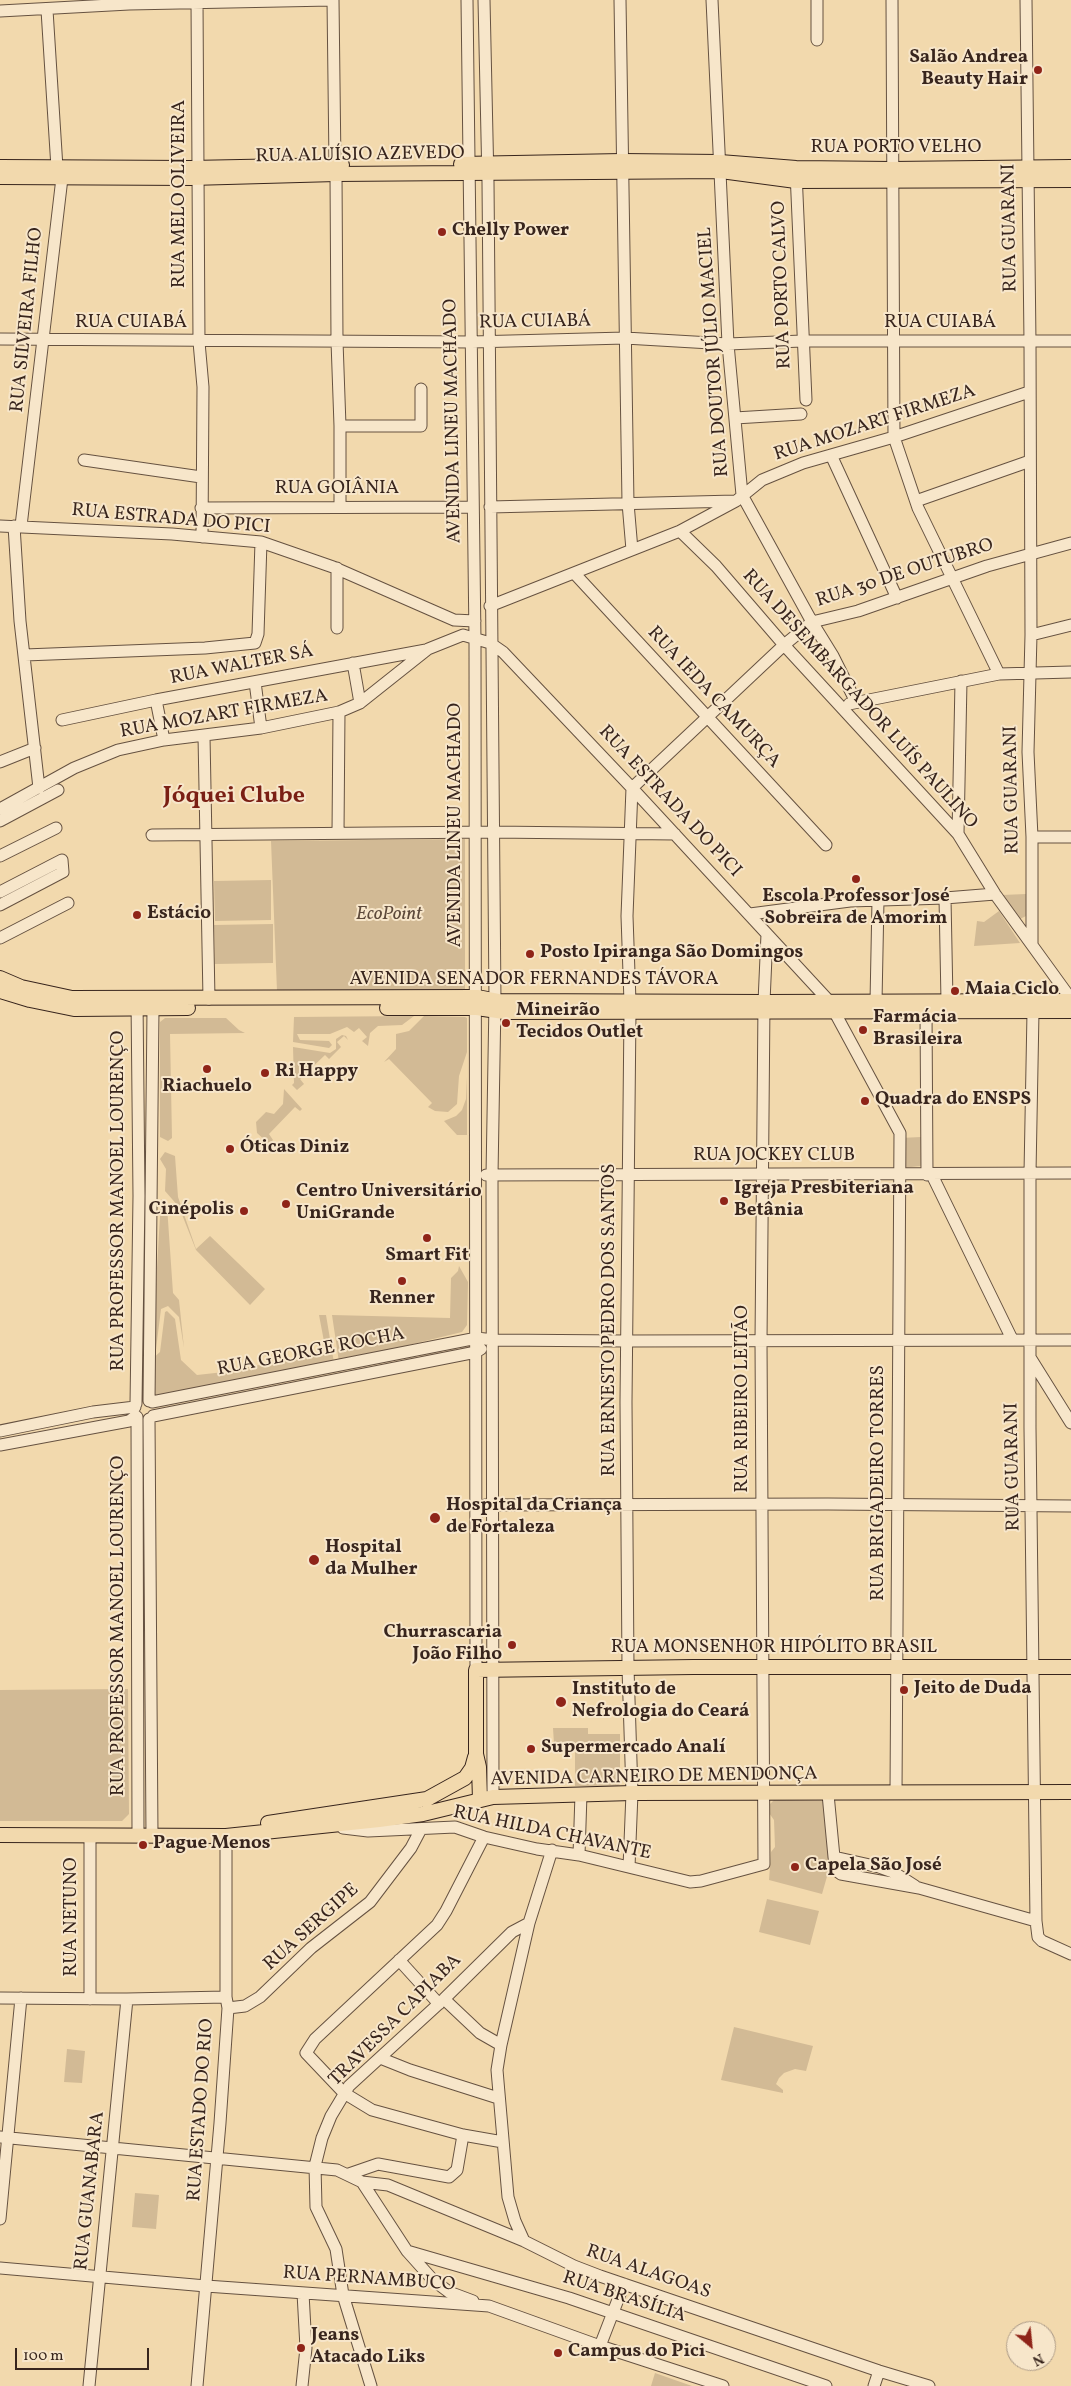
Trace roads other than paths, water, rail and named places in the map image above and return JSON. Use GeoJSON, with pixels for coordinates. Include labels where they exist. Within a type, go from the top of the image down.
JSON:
{"type":"FeatureCollection","features":[{"type":"Feature","properties":{"kind":"main road","name":"RUA ALUÍSIO AZEVEDO"},"geometry":{"type":"LineString","coordinates":[[0,178],[59,173],[721,166]]}},
{"type":"Feature","properties":{"kind":"main road","name":"RUA PORTO VELHO"},"geometry":{"type":"LineString","coordinates":[[721,166],[796,174],[1027,174],[1071,180]]}},
{"type":"Feature","properties":{"kind":"main road","name":"RUA ALUÍSIO AZEVEDO"},"geometry":{"type":"LineString","coordinates":[[0,167],[59,173]]}},
{"type":"Feature","properties":{"kind":"main road","name":"RUA PORTO VELHO"},"geometry":{"type":"LineString","coordinates":[[1027,174],[1071,167]]}},
{"type":"Feature","properties":{"kind":"main road","name":"AVENIDA SENADOR FERNANDES TÁVORA"},"geometry":{"type":"LineString","coordinates":[[0,978],[21,987],[72,998],[137,1004],[153,1008],[477,1002]]}},
{"type":"Feature","properties":{"kind":"main road","name":"AVENIDA SENADOR FERNANDES TÁVORA"},"geometry":{"type":"LineString","coordinates":[[0,990],[30,1000],[74,1009],[209,999],[477,1002],[494,1006],[831,1006],[926,1011],[1071,1011]]}},
{"type":"Feature","properties":{"kind":"main road","name":"AVENIDA SENADOR FERNANDES TÁVORA"},"geometry":{"type":"LineString","coordinates":[[831,1006],[876,1002],[1071,1000]]}},
{"type":"Feature","properties":{"kind":"main road","name":"RUA MONSENHOR HIPÓLITO BRASIL"},"geometry":{"type":"LineString","coordinates":[[476,1670],[763,1667],[1071,1667]]}},
{"type":"Feature","properties":{"kind":"main road","name":"AVENIDA LINEU MACHADO"},"geometry":{"type":"LineString","coordinates":[[476,1670],[476,1754],[486,1799]]}},
{"type":"Feature","properties":{"kind":"main road","name":"AVENIDA CARNEIRO DE MENDONÇA"},"geometry":{"type":"LineString","coordinates":[[0,1835],[90,1835],[247,1826],[427,1799],[465,1778],[472,1768],[476,1754]]}},
{"type":"Feature","properties":{"kind":"main road","name":"AVENIDA CARNEIRO DE MENDONÇA"},"geometry":{"type":"LineString","coordinates":[[0,1827],[145,1831],[226,1836],[423,1814],[486,1799],[581,1794],[764,1795],[1071,1792]]}},
{"type":"Feature","properties":{"kind":"street"},"geometry":{"type":"LineString","coordinates":[[0,11],[54,6],[197,1],[332,0],[340,507]]}},
{"type":"Feature","properties":{"kind":"street","name":"AVENIDA LINEU MACHADO"},"geometry":{"type":"LineString","coordinates":[[467,0],[475,622],[477,1002],[476,1670]]}},
{"type":"Feature","properties":{"kind":"street","name":"AVENIDA LINEU MACHADO"},"geometry":{"type":"LineString","coordinates":[[484,0],[489,341],[494,1006],[492,1174],[493,1670],[486,1799]]}},
{"type":"Feature","properties":{"kind":"street"},"geometry":{"type":"LineString","coordinates":[[620,0],[628,503],[632,550]]}},
{"type":"Feature","properties":{"kind":"street","name":"RUA DOUTOR JÚLIO MACIEL"},"geometry":{"type":"LineString","coordinates":[[712,0],[728,344],[735,418],[739,498],[833,656],[856,702]]}},
{"type":"Feature","properties":{"kind":"street"},"geometry":{"type":"LineString","coordinates":[[817,0],[817,40]]}},
{"type":"Feature","properties":{"kind":"street"},"geometry":{"type":"LineString","coordinates":[[892,0],[894,437],[916,501],[999,674]]}},
{"type":"Feature","properties":{"kind":"street","name":"RUA GUARANI"},"geometry":{"type":"LineString","coordinates":[[1026,0],[1031,635],[1028,752],[1032,837],[1032,943]]}},
{"type":"Feature","properties":{"kind":"street","name":"RUA MELO OLIVEIRA"},"geometry":{"type":"LineString","coordinates":[[197,1],[199,342],[203,386],[202,538]]}},
{"type":"Feature","properties":{"kind":"street","name":"RUA SILVEIRA FILHO"},"geometry":{"type":"LineString","coordinates":[[39,788],[24,655],[18,526],[43,341],[59,173],[54,6]]}},
{"type":"Feature","properties":{"kind":"street","name":"RUA PORTO CALVO"},"geometry":{"type":"LineString","coordinates":[[796,174],[806,400]]}},
{"type":"Feature","properties":{"kind":"street","name":"RUA CUIABÁ"},"geometry":{"type":"LineString","coordinates":[[0,339],[199,342],[472,342],[625,338],[728,344],[802,341],[1071,341]]}},
{"type":"Feature","properties":{"kind":"street"},"geometry":{"type":"LineString","coordinates":[[340,426],[421,426],[421,389]]}},
{"type":"Feature","properties":{"kind":"street","name":"RUA MOZART FIRMEZA"},"geometry":{"type":"LineString","coordinates":[[490,606],[680,531],[739,498],[762,480],[803,463],[894,437],[1029,392]]}},
{"type":"Feature","properties":{"kind":"street"},"geometry":{"type":"LineString","coordinates":[[735,418],[801,414]]}},
{"type":"Feature","properties":{"kind":"street"},"geometry":{"type":"LineString","coordinates":[[831,455],[896,598]]}},
{"type":"Feature","properties":{"kind":"street"},"geometry":{"type":"LineString","coordinates":[[84,460],[201,477]]}},
{"type":"Feature","properties":{"kind":"street"},"geometry":{"type":"LineString","coordinates":[[916,501],[1030,461]]}},
{"type":"Feature","properties":{"kind":"street"},"geometry":{"type":"LineString","coordinates":[[490,507],[739,498]]}},
{"type":"Feature","properties":{"kind":"street","name":"RUA GOIÂNIA"},"geometry":{"type":"LineString","coordinates":[[201,508],[473,507]]}},
{"type":"Feature","properties":{"kind":"street","name":"RUA ESTRADA DO PICI"},"geometry":{"type":"LineString","coordinates":[[0,526],[261,542],[337,568],[454,620],[475,622]]}},
{"type":"Feature","properties":{"kind":"street","name":"RUA DESEMBARGADOR LUÍS PAULINO"},"geometry":{"type":"LineString","coordinates":[[680,531],[716,566],[784,645],[958,834],[995,894],[1032,943],[1071,1000]]}},
{"type":"Feature","properties":{"kind":"street"},"geometry":{"type":"LineString","coordinates":[[24,655],[205,648],[256,642],[261,542]]}},
{"type":"Feature","properties":{"kind":"street","name":"RUA 30 DE OUTUBRO"},"geometry":{"type":"LineString","coordinates":[[632,788],[784,645],[812,622],[896,598],[1030,553],[1071,543]]}},
{"type":"Feature","properties":{"kind":"street"},"geometry":{"type":"LineString","coordinates":[[337,568],[337,628]]}},
{"type":"Feature","properties":{"kind":"street","name":"RUA IEDA CAMURÇA"},"geometry":{"type":"LineString","coordinates":[[575,574],[826,846]]}},
{"type":"Feature","properties":{"kind":"street"},"geometry":{"type":"LineString","coordinates":[[445,641],[454,620]]}},
{"type":"Feature","properties":{"kind":"street"},"geometry":{"type":"LineString","coordinates":[[1031,635],[1071,625]]}},
{"type":"Feature","properties":{"kind":"street","name":"RUA MOZART FIRMEZA"},"geometry":{"type":"LineString","coordinates":[[6,810],[74,768],[118,750],[164,740],[261,728],[339,712],[360,703],[428,650],[445,641],[463,635],[475,639]]}},
{"type":"Feature","properties":{"kind":"street","name":"RUA ESTRADA DO PICI"},"geometry":{"type":"LineString","coordinates":[[475,639],[490,643],[503,652],[750,914],[831,1006],[900,1133],[901,1174]]}},
{"type":"Feature","properties":{"kind":"street","name":"RUA WALTER SÁ"},"geometry":{"type":"LineString","coordinates":[[62,720],[156,700],[428,650]]}},
{"type":"Feature","properties":{"kind":"street"},"geometry":{"type":"LineString","coordinates":[[352,663],[360,703]]}},
{"type":"Feature","properties":{"kind":"street"},"geometry":{"type":"LineString","coordinates":[[843,707],[856,702],[999,674],[1071,672]]}},
{"type":"Feature","properties":{"kind":"street"},"geometry":{"type":"LineString","coordinates":[[958,834],[961,681]]}},
{"type":"Feature","properties":{"kind":"street"},"geometry":{"type":"LineString","coordinates":[[255,682],[261,728]]}},
{"type":"Feature","properties":{"kind":"street"},"geometry":{"type":"LineString","coordinates":[[156,700],[164,740]]}},
{"type":"Feature","properties":{"kind":"street"},"geometry":{"type":"LineString","coordinates":[[338,833],[339,712]]}},
{"type":"Feature","properties":{"kind":"street"},"geometry":{"type":"LineString","coordinates":[[204,736],[209,999]]}},
{"type":"Feature","properties":{"kind":"street"},"geometry":{"type":"LineString","coordinates":[[0,762],[35,748]]}},
{"type":"Feature","properties":{"kind":"street","name":"RUA ERNESTO PEDRO DOS SANTOS"},"geometry":{"type":"LineString","coordinates":[[629,1867],[632,1794],[628,1668],[626,1341],[630,1007],[627,916],[632,788]]}},
{"type":"Feature","properties":{"kind":"street"},"geometry":{"type":"LineString","coordinates":[[0,821],[6,810],[58,790]]}},
{"type":"Feature","properties":{"kind":"street"},"geometry":{"type":"LineString","coordinates":[[0,856],[56,828]]}},
{"type":"Feature","properties":{"kind":"street"},"geometry":{"type":"LineString","coordinates":[[152,835],[492,832],[629,835],[675,834]]}},
{"type":"Feature","properties":{"kind":"street"},"geometry":{"type":"LineString","coordinates":[[1032,837],[1071,837]]}},
{"type":"Feature","properties":{"kind":"street"},"geometry":{"type":"LineString","coordinates":[[0,892],[62,860],[63,872],[0,905]]}},
{"type":"Feature","properties":{"kind":"street"},"geometry":{"type":"LineString","coordinates":[[20,881],[22,893]]}},
{"type":"Feature","properties":{"kind":"street"},"geometry":{"type":"LineString","coordinates":[[750,914],[878,900],[995,894]]}},
{"type":"Feature","properties":{"kind":"street"},"geometry":{"type":"LineString","coordinates":[[945,898],[947,1001]]}},
{"type":"Feature","properties":{"kind":"street"},"geometry":{"type":"LineString","coordinates":[[876,1002],[878,900]]}},
{"type":"Feature","properties":{"kind":"street"},"geometry":{"type":"LineString","coordinates":[[0,938],[68,903]]}},
{"type":"Feature","properties":{"kind":"street","name":"RUA RIBEIRO LEITÃO"},"geometry":{"type":"LineString","coordinates":[[764,1864],[761,1341],[764,1007],[768,934]]}},
{"type":"Feature","properties":{"kind":"street","name":"RUA PROFESSOR MANOEL LOURENÇO"},"geometry":{"type":"LineString","coordinates":[[137,1004],[145,1831]]}},
{"type":"Feature","properties":{"kind":"street","name":"RUA PROFESSOR MANOEL LOURENÇO"},"geometry":{"type":"LineString","coordinates":[[141,1413],[155,1410],[150,1401],[153,1008]]}},
{"type":"Feature","properties":{"kind":"street"},"geometry":{"type":"LineString","coordinates":[[926,1011],[929,1175],[1012,1339]]}},
{"type":"Feature","properties":{"kind":"street","name":"RUA GUARANI"},"geometry":{"type":"LineString","coordinates":[[1033,1012],[1030,1173],[1030,1359],[1034,1667],[1032,1727],[1036,1921]]}},
{"type":"Feature","properties":{"kind":"street"},"geometry":{"type":"LineString","coordinates":[[139,1147],[152,1148]]}},
{"type":"Feature","properties":{"kind":"street","name":"RUA JOCKEY CLUB"},"geometry":{"type":"LineString","coordinates":[[476,1175],[929,1175],[1071,1173]]}},
{"type":"Feature","properties":{"kind":"street","name":"RUA BRIGADEIRO TORRES"},"geometry":{"type":"LineString","coordinates":[[896,1793],[895,1667],[901,1174]]}},
{"type":"Feature","properties":{"kind":"street","name":"RUA GEORGE ROCHA"},"geometry":{"type":"LineString","coordinates":[[150,1401],[476,1338],[492,1340],[626,1341],[1071,1340]]}},
{"type":"Feature","properties":{"kind":"street"},"geometry":{"type":"LineString","coordinates":[[476,1352],[492,1340]]}},
{"type":"Feature","properties":{"kind":"street","name":"RUA GEORGE ROCHA"},"geometry":{"type":"LineString","coordinates":[[0,1431],[92,1412],[141,1413],[476,1352]]}},
{"type":"Feature","properties":{"kind":"street"},"geometry":{"type":"LineString","coordinates":[[1030,1359],[1071,1423]]}},
{"type":"Feature","properties":{"kind":"street","name":"RUA GEORGE ROCHA"},"geometry":{"type":"LineString","coordinates":[[0,1445],[129,1421],[141,1413]]}},
{"type":"Feature","properties":{"kind":"street"},"geometry":{"type":"LineString","coordinates":[[476,1480],[493,1480]]}},
{"type":"Feature","properties":{"kind":"street"},"geometry":{"type":"LineString","coordinates":[[476,1506],[628,1504],[1071,1506]]}},
{"type":"Feature","properties":{"kind":"street"},"geometry":{"type":"LineString","coordinates":[[476,1540],[493,1539]]}},
{"type":"Feature","properties":{"kind":"street"},"geometry":{"type":"LineString","coordinates":[[579,1855],[581,1794]]}},
{"type":"Feature","properties":{"kind":"street"},"geometry":{"type":"LineString","coordinates":[[828,1794],[834,1857],[837,1871],[841,1874],[918,1888],[1036,1921],[1038,1937],[1042,1941],[1071,1954]]}},
{"type":"Feature","properties":{"kind":"street","name":"RUA HILDA CHAVANTE"},"geometry":{"type":"LineString","coordinates":[[329,1826],[368,1831],[456,1827],[484,1838],[579,1855],[696,1882],[764,1864]]}},
{"type":"Feature","properties":{"kind":"street","name":"RUA SERGIPE"},"geometry":{"type":"LineString","coordinates":[[0,1998],[227,2002],[245,2006],[260,1997],[312,1948],[370,1902],[411,1848],[421,1829]]}},
{"type":"Feature","properties":{"kind":"street","name":"RUA NETUNO"},"geometry":{"type":"LineString","coordinates":[[90,1835],[90,1999]]}},
{"type":"Feature","properties":{"kind":"street","name":"RUA ESTADO DO RIO"},"geometry":{"type":"LineString","coordinates":[[196,2386],[217,2159],[227,2002],[226,1836]]}},
{"type":"Feature","properties":{"kind":"street"},"geometry":{"type":"LineString","coordinates":[[484,1838],[444,1916],[430,1933],[399,1960],[352,2007],[315,2039],[306,2051],[309,2057],[344,2093],[378,2112],[463,2135],[503,2142]]}},
{"type":"Feature","properties":{"kind":"street"},"geometry":{"type":"LineString","coordinates":[[524,2241],[515,2221],[508,2197],[498,2098],[498,2070],[501,2045],[529,1923],[552,1850]]}},
{"type":"Feature","properties":{"kind":"street"},"geometry":{"type":"LineString","coordinates":[[834,1857],[893,1872],[918,1888]]}},
{"type":"Feature","properties":{"kind":"street","name":"TRAVESSA CAPIABA"},"geometry":{"type":"LineString","coordinates":[[371,2386],[343,2295],[336,2249],[316,2208],[315,2166],[326,2126],[344,2093],[512,1932],[529,1923]]}},
{"type":"Feature","properties":{"kind":"street"},"geometry":{"type":"LineString","coordinates":[[399,1960],[442,2001],[480,2033],[501,2045]]}},
{"type":"Feature","properties":{"kind":"street"},"geometry":{"type":"LineString","coordinates":[[0,2219],[4,2137],[22,1998]]}},
{"type":"Feature","properties":{"kind":"street","name":"RUA GUANABARA"},"geometry":{"type":"LineString","coordinates":[[89,2386],[114,2148],[127,1999]]}},
{"type":"Feature","properties":{"kind":"street"},"geometry":{"type":"LineString","coordinates":[[380,2058],[410,2070],[498,2098]]}},
{"type":"Feature","properties":{"kind":"street"},"geometry":{"type":"LineString","coordinates":[[349,2174],[378,2164],[449,2177],[456,2170],[463,2135]]}},
{"type":"Feature","properties":{"kind":"street","name":"RUA ALAGOAS"},"geometry":{"type":"LineString","coordinates":[[4,2137],[217,2159],[315,2166],[349,2174],[362,2182],[388,2185],[524,2241],[574,2266],[879,2371],[929,2386]]}},
{"type":"Feature","properties":{"kind":"street","name":"RUA ALAGOAS"},"geometry":{"type":"LineString","coordinates":[[362,2182],[408,2252],[433,2280],[449,2292],[489,2306]]}},
{"type":"Feature","properties":{"kind":"street","name":"RUA BRASÍLIA"},"geometry":{"type":"LineString","coordinates":[[408,2252],[569,2298],[826,2386]]}},
{"type":"Feature","properties":{"kind":"street","name":"RUA PERNAMBUCO"},"geometry":{"type":"LineString","coordinates":[[0,2268],[206,2286],[489,2306],[600,2346],[723,2386]]}},
{"type":"Feature","properties":{"kind":"street"},"geometry":{"type":"LineString","coordinates":[[425,2301],[433,2291],[433,2280]]}},
{"type":"Feature","properties":{"kind":"street"},"geometry":{"type":"LineString","coordinates":[[600,2346],[624,2284]]}},
{"type":"Feature","properties":{"kind":"street"},"geometry":{"type":"LineString","coordinates":[[302,2386],[306,2348],[303,2293]]}},
{"type":"Feature","properties":{"kind":"street"},"geometry":{"type":"LineString","coordinates":[[874,2386],[879,2371]]}},
{"type":"Feature","properties":{"kind":"place","name":"Salão Andrea Beauty Hair"},"geometry":{"type":"Point","coordinates":[1038,70]}},
{"type":"Feature","properties":{"kind":"place","name":"Chelly Power"},"geometry":{"type":"Point","coordinates":[442,232]}},
{"type":"Feature","properties":{"kind":"place","name":"Escola Professor José Sobreira de Amorim"},"geometry":{"type":"Point","coordinates":[856,879]}},
{"type":"Feature","properties":{"kind":"place","name":"Estácio"},"geometry":{"type":"Point","coordinates":[137,915]}},
{"type":"Feature","properties":{"kind":"place","name":"Posto Ipiranga São Domingos"},"geometry":{"type":"Point","coordinates":[530,954]}},
{"type":"Feature","properties":{"kind":"place","name":"Maia Ciclo"},"geometry":{"type":"Point","coordinates":[955,991]}},
{"type":"Feature","properties":{"kind":"place","name":"Mineirão Tecidos Outlet"},"geometry":{"type":"Point","coordinates":[506,1023]}},
{"type":"Feature","properties":{"kind":"place","name":"Farmácia Brasileira"},"geometry":{"type":"Point","coordinates":[863,1030]}},
{"type":"Feature","properties":{"kind":"place","name":"Riachuelo"},"geometry":{"type":"Point","coordinates":[207,1069]}},
{"type":"Feature","properties":{"kind":"place","name":"Ri Happy"},"geometry":{"type":"Point","coordinates":[265,1073]}},
{"type":"Feature","properties":{"kind":"place","name":"Quadra do ENSPS"},"geometry":{"type":"Point","coordinates":[865,1101]}},
{"type":"Feature","properties":{"kind":"place","name":"Óticas Diniz"},"geometry":{"type":"Point","coordinates":[230,1149]}},
{"type":"Feature","properties":{"kind":"place","name":"Igreja Presbiteriana Betânia"},"geometry":{"type":"Point","coordinates":[724,1201]}},
{"type":"Feature","properties":{"kind":"place","name":"Centro Universitário UniGrande"},"geometry":{"type":"Point","coordinates":[286,1204]}},
{"type":"Feature","properties":{"kind":"place","name":"Cinépolis"},"geometry":{"type":"Point","coordinates":[244,1211]}},
{"type":"Feature","properties":{"kind":"place","name":"Smart Fit"},"geometry":{"type":"Point","coordinates":[427,1238]}},
{"type":"Feature","properties":{"kind":"place","name":"Renner"},"geometry":{"type":"Point","coordinates":[402,1281]}},
{"type":"Feature","properties":{"kind":"place","name":"Hospital da Criança de Fortaleza"},"geometry":{"type":"Point","coordinates":[435,1518]}},
{"type":"Feature","properties":{"kind":"place","name":"Hospital da Mulher"},"geometry":{"type":"Point","coordinates":[314,1560]}},
{"type":"Feature","properties":{"kind":"place","name":"Churrascaria João Filho"},"geometry":{"type":"Point","coordinates":[512,1645]}},
{"type":"Feature","properties":{"kind":"place","name":"Jeito de Duda"},"geometry":{"type":"Point","coordinates":[904,1690]}},
{"type":"Feature","properties":{"kind":"place","name":"Instituto de Nefrologia do Ceará"},"geometry":{"type":"Point","coordinates":[561,1702]}},
{"type":"Feature","properties":{"kind":"place","name":"Supermercado Analí"},"geometry":{"type":"Point","coordinates":[531,1749]}},
{"type":"Feature","properties":{"kind":"place","name":"Pague Menos"},"geometry":{"type":"Point","coordinates":[143,1845]}},
{"type":"Feature","properties":{"kind":"place","name":"Capela São José"},"geometry":{"type":"Point","coordinates":[795,1867]}},
{"type":"Feature","properties":{"kind":"place","name":"Jeans Atacado Liks"},"geometry":{"type":"Point","coordinates":[301,2348]}},
{"type":"Feature","properties":{"kind":"place","name":"Campus do Pici"},"geometry":{"type":"Point","coordinates":[558,2353]}},
{"type":"Feature","properties":{"kind":"district","name":"Jóquei Clube"},"geometry":{"type":"Point","coordinates":[234,798]}},
{"type":"Feature","properties":{"kind":"park label","name":"EcoPoint"},"geometry":{"type":"Point","coordinates":[389,916]}}]}
